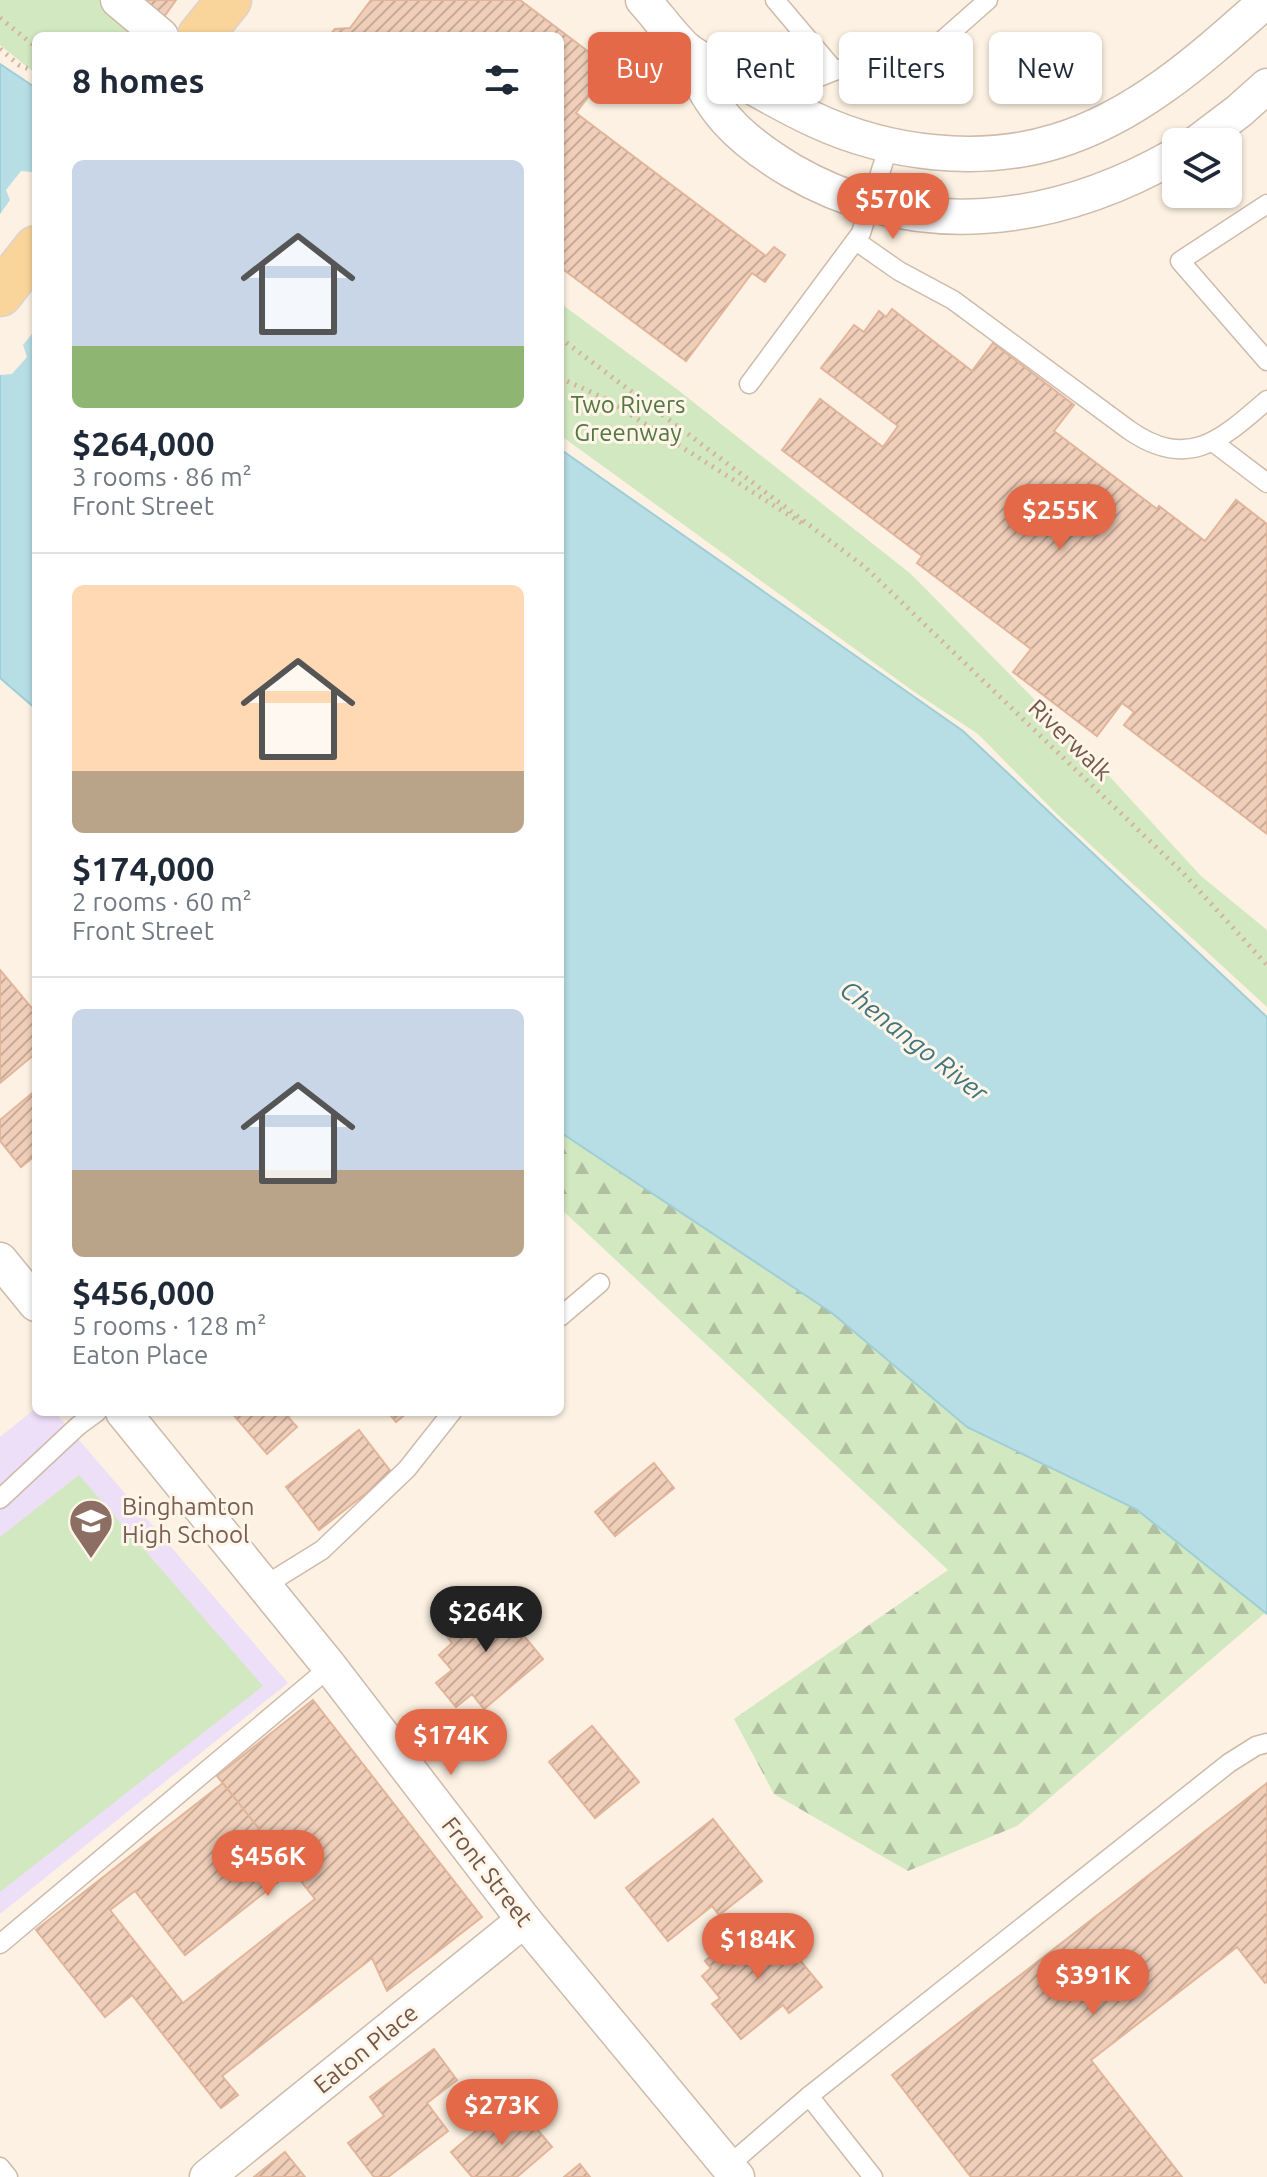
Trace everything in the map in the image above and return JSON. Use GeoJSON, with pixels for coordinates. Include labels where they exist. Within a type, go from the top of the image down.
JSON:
{"type":"FeatureCollection","features":[{"type":"Feature","properties":{"kind":"main road"},"geometry":{"type":"LineString","coordinates":[[203,32],[229,0]]}},
{"type":"Feature","properties":{"kind":"main road"},"geometry":{"type":"LineString","coordinates":[[0,294],[32,253]]}},
{"type":"Feature","properties":{"kind":"street"},"geometry":{"type":"LineString","coordinates":[[118,0],[156,32]]}},
{"type":"Feature","properties":{"kind":"street"},"geometry":{"type":"LineString","coordinates":[[643,0],[671,32]]}},
{"type":"Feature","properties":{"kind":"street"},"geometry":{"type":"LineString","coordinates":[[784,104],[825,125],[889,145],[945,153],[984,153],[1039,145],[1074,135],[1117,115],[1208,52],[1267,0]]}},
{"type":"Feature","properties":{"kind":"street"},"geometry":{"type":"LineString","coordinates":[[691,62],[718,111],[754,146],[814,183],[871,206],[910,214],[950,217],[1035,210],[1084,198],[1162,163]]}},
{"type":"Feature","properties":{"kind":"street"},"geometry":{"type":"LineString","coordinates":[[1217,128],[1267,86]]}},
{"type":"Feature","properties":{"kind":"street"},"geometry":{"type":"LineString","coordinates":[[0,1260],[32,1299]]}},
{"type":"Feature","properties":{"kind":"street","name":"Front Street"},"geometry":{"type":"LineString","coordinates":[[126,1416],[330,1667],[524,1920],[732,2172]]}},
{"type":"Feature","properties":{"kind":"street","name":"Eaton Place"},"geometry":{"type":"LineString","coordinates":[[207,2177],[524,1920]]}},
{"type":"Feature","properties":{"kind":"lane"},"geometry":{"type":"LineString","coordinates":[[775,0],[835,71]]}},
{"type":"Feature","properties":{"kind":"lane"},"geometry":{"type":"LineString","coordinates":[[823,76],[928,53],[988,0]]}},
{"type":"Feature","properties":{"kind":"lane"},"geometry":{"type":"LineString","coordinates":[[749,384],[856,241],[867,221],[889,145]]}},
{"type":"Feature","properties":{"kind":"lane"},"geometry":{"type":"LineString","coordinates":[[1265,210],[1180,261],[1267,361]]}},
{"type":"Feature","properties":{"kind":"lane"},"geometry":{"type":"LineString","coordinates":[[856,241],[899,271],[953,300],[1150,444],[1174,450],[1213,442],[1267,400]]}},
{"type":"Feature","properties":{"kind":"lane"},"geometry":{"type":"LineString","coordinates":[[1213,442],[1267,483]]}},
{"type":"Feature","properties":{"kind":"lane"},"geometry":{"type":"LineString","coordinates":[[564,1314],[600,1283]]}},
{"type":"Feature","properties":{"kind":"lane"},"geometry":{"type":"LineString","coordinates":[[0,1499],[92,1416]]}},
{"type":"Feature","properties":{"kind":"lane"},"geometry":{"type":"LineString","coordinates":[[264,1586],[322,1550],[407,1469],[449,1416]]}},
{"type":"Feature","properties":{"kind":"lane"},"geometry":{"type":"LineString","coordinates":[[0,1944],[330,1667]]}},
{"type":"Feature","properties":{"kind":"lane"},"geometry":{"type":"LineString","coordinates":[[732,2172],[809,2096],[1229,1763],[1256,1746],[1267,1743]]}},
{"type":"Feature","properties":{"kind":"lane"},"geometry":{"type":"LineString","coordinates":[[809,2096],[873,2177]]}},
{"type":"Feature","properties":{"kind":"lane"},"geometry":{"type":"LineString","coordinates":[[0,2167],[8,2177]]}},
{"type":"Feature","properties":{"kind":"path"},"geometry":{"type":"LineString","coordinates":[[0,18],[32,44]]}},
{"type":"Feature","properties":{"kind":"path"},"geometry":{"type":"LineString","coordinates":[[0,49],[19,65],[32,70]]}},
{"type":"Feature","properties":{"kind":"path","name":"Riverwalk"},"geometry":{"type":"LineString","coordinates":[[564,341],[865,567],[1183,873],[1267,965]]}},
{"type":"Feature","properties":{"kind":"path","name":"Riverwalk"},"geometry":{"type":"LineString","coordinates":[[564,380],[606,399],[841,549]]}},
{"type":"Feature","properties":{"kind":"shaded area","name":"Binghamton High School"},"geometry":{"type":"Polygon","coordinates":[[[32,1411],[32,1416],[58,1416],[288,1683],[0,1914],[0,1437],[32,1411]]]}},
{"type":"Feature","properties":{"kind":"green space"},"geometry":{"type":"Polygon","coordinates":[[[0,0],[136,0],[180,32],[32,32],[32,71],[0,45],[0,0]]]}},
{"type":"Feature","properties":{"kind":"green space","name":"Two Rivers Greenway"},"geometry":{"type":"Polygon","coordinates":[[[564,306],[678,390],[911,574],[1099,765],[1201,876],[1267,930],[1267,1007],[1058,815],[978,734],[913,691],[564,438],[564,306]]]}},
{"type":"Feature","properties":{"kind":"green space"},"geometry":{"type":"Polygon","coordinates":[[[564,1135],[832,1313],[967,1427],[1136,1509],[1265,1613],[1017,1826],[908,1871],[774,1794],[734,1719],[948,1570],[564,1212],[564,1135]]]}},
{"type":"Feature","properties":{"kind":"green space","name":"Binghamton High School"},"geometry":{"type":"Polygon","coordinates":[[[79,1475],[263,1686],[0,1892],[0,1537],[79,1475]]]}},
{"type":"Feature","properties":{"kind":"water"},"geometry":{"type":"Polygon","coordinates":[[[0,64],[32,85],[32,706],[0,678],[0,64]]]}},
{"type":"Feature","properties":{"kind":"water","name":"Chenango River"},"geometry":{"type":"Polygon","coordinates":[[[564,452],[963,731],[1267,1017],[1267,1614],[1136,1509],[967,1427],[832,1313],[564,1135],[564,452]]]}},
{"type":"Feature","properties":{"kind":"pier"},"geometry":{"type":"Polygon","coordinates":[[[21,171],[32,172],[32,334],[23,345],[27,357],[12,374],[0,375],[0,214],[10,200],[6,190],[21,171]]]}},
{"type":"Feature","properties":{"kind":"building"},"geometry":{"type":"Polygon","coordinates":[[[135,0],[176,0],[161,21],[135,0]]]}},
{"type":"Feature","properties":{"kind":"building"},"geometry":{"type":"Polygon","coordinates":[[[371,0],[520,0],[562,32],[332,32],[350,28],[371,0]]]}},
{"type":"Feature","properties":{"kind":"building"},"geometry":{"type":"Polygon","coordinates":[[[564,33],[588,51],[588,97],[576,113],[766,256],[774,247],[785,255],[765,282],[752,273],[686,361],[564,270],[564,33]]]}},
{"type":"Feature","properties":{"kind":"building"},"geometry":{"type":"Polygon","coordinates":[[[892,309],[972,371],[993,343],[1074,405],[1054,431],[1205,541],[1236,500],[1267,524],[1267,834],[1124,725],[1134,712],[1122,703],[1097,736],[1013,672],[1031,649],[917,563],[922,556],[782,450],[820,399],[883,447],[898,426],[821,368],[854,325],[864,332],[879,311],[886,317],[892,309]]]}},
{"type":"Feature","properties":{"kind":"building"},"geometry":{"type":"Polygon","coordinates":[[[0,970],[32,1008],[32,1056],[0,1083],[0,970]]]}},
{"type":"Feature","properties":{"kind":"building"},"geometry":{"type":"Polygon","coordinates":[[[32,1093],[32,1158],[21,1167],[0,1141],[0,1120],[32,1093]]]}},
{"type":"Feature","properties":{"kind":"building"},"geometry":{"type":"Polygon","coordinates":[[[234,1416],[289,1416],[297,1427],[267,1454],[234,1416]]]}},
{"type":"Feature","properties":{"kind":"building"},"geometry":{"type":"Polygon","coordinates":[[[359,1430],[392,1473],[319,1530],[286,1487],[359,1430]]]}},
{"type":"Feature","properties":{"kind":"building"},"geometry":{"type":"Polygon","coordinates":[[[654,1463],[674,1488],[615,1536],[595,1512],[654,1463]]]}},
{"type":"Feature","properties":{"kind":"building"},"geometry":{"type":"Polygon","coordinates":[[[496,1591],[525,1627],[520,1631],[543,1659],[484,1709],[472,1694],[456,1707],[436,1683],[452,1670],[439,1655],[452,1643],[445,1634],[496,1591]]]}},
{"type":"Feature","properties":{"kind":"building"},"geometry":{"type":"Polygon","coordinates":[[[313,1700],[482,1917],[387,1991],[372,1958],[222,2076],[238,2095],[221,2108],[132,1995],[105,2017],[36,1930],[223,1783],[217,1776],[313,1700]],[[249,1816],[292,1871],[185,1955],[135,1891],[110,1910],[183,2003],[315,1899],[249,1816]]]}},
{"type":"Feature","properties":{"kind":"building"},"geometry":{"type":"Polygon","coordinates":[[[592,1726],[639,1782],[595,1818],[549,1762],[592,1726]]]}},
{"type":"Feature","properties":{"kind":"building"},"geometry":{"type":"Polygon","coordinates":[[[1267,1783],[1267,1982],[1237,1947],[1091,2060],[1182,2177],[971,2177],[892,2075],[1267,1783]]]}},
{"type":"Feature","properties":{"kind":"building"},"geometry":{"type":"Polygon","coordinates":[[[713,1819],[762,1881],[719,1915],[712,1906],[668,1941],[626,1888],[713,1819]]]}},
{"type":"Feature","properties":{"kind":"building"},"geometry":{"type":"Polygon","coordinates":[[[773,1927],[822,1987],[789,2013],[783,2005],[741,2039],[712,2004],[720,1998],[702,1976],[711,1968],[705,1961],[735,1937],[746,1950],[773,1927]]]}},
{"type":"Feature","properties":{"kind":"building"},"geometry":{"type":"Polygon","coordinates":[[[434,2049],[457,2080],[427,2103],[448,2131],[388,2177],[374,2177],[348,2143],[384,2116],[370,2097],[434,2049]]]}},
{"type":"Feature","properties":{"kind":"building"},"geometry":{"type":"Polygon","coordinates":[[[504,2107],[512,2117],[521,2110],[552,2147],[517,2177],[472,2177],[451,2152],[504,2107]]]}},
{"type":"Feature","properties":{"kind":"building"},"geometry":{"type":"Polygon","coordinates":[[[285,2152],[305,2177],[254,2177],[285,2152]]]}},
{"type":"Feature","properties":{"kind":"building"},"geometry":{"type":"Polygon","coordinates":[[[580,2164],[590,2177],[564,2177],[580,2164]]]}},
{"type":"Feature","properties":{"kind":"place","name":"Binghamton High School"},"geometry":{"type":"Point","coordinates":[91,1560]}}]}
